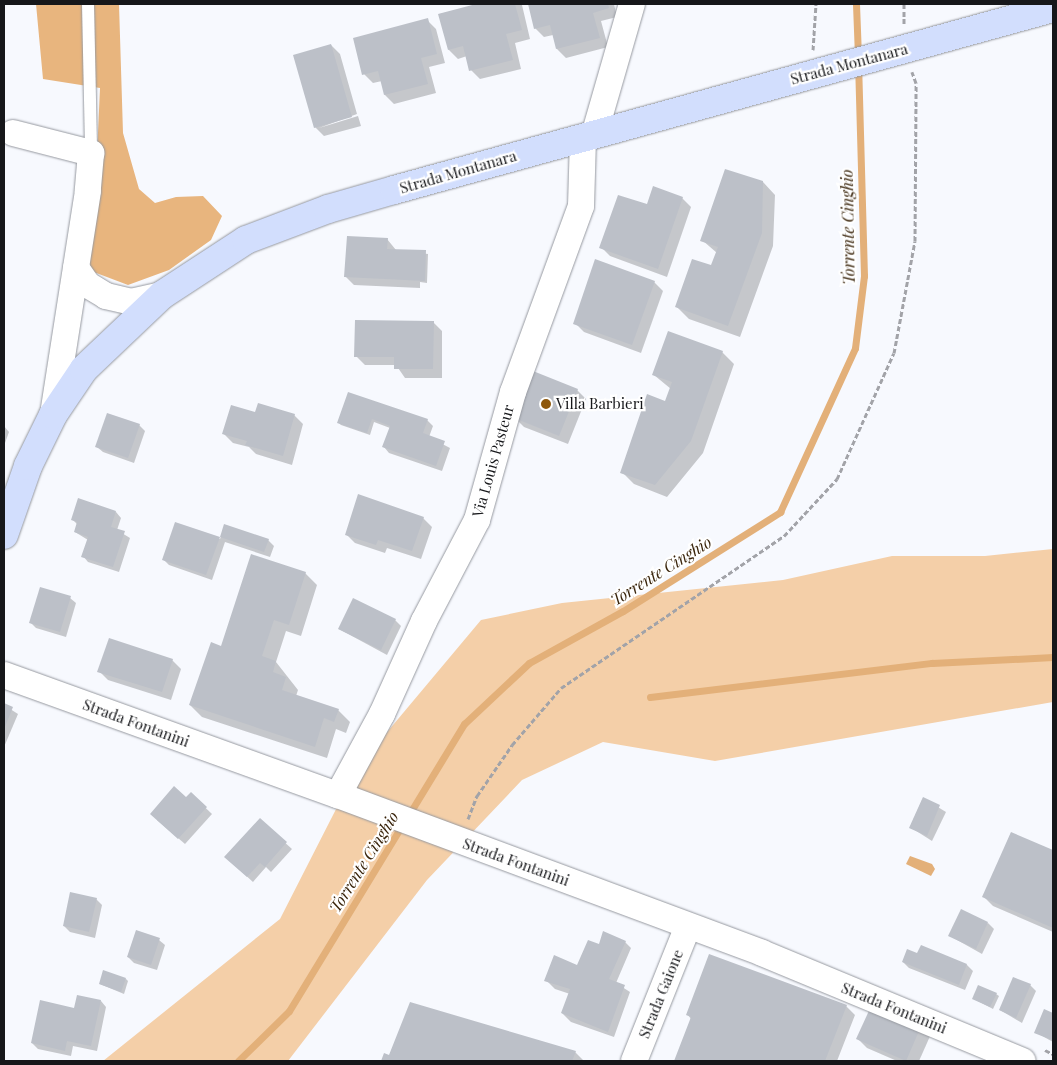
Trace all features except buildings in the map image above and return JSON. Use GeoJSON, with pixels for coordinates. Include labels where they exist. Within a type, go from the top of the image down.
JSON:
{"type":"FeatureCollection","features":[{"type":"Feature","properties":{"kind":"main road","name":"Strada Montanara"},"geometry":{"type":"LineString","coordinates":[[4,535],[28,466],[53,414],[84,369],[162,295],[246,240],[328,209],[589,134],[1053,8]]}},
{"type":"Feature","properties":{"kind":"street","name":"Via Louis Pasteur"},"geometry":{"type":"LineString","coordinates":[[338,795],[382,714],[424,621],[477,520],[512,392],[581,206],[589,134],[632,4]]}},
{"type":"Feature","properties":{"kind":"street"},"geometry":{"type":"LineString","coordinates":[[13,132],[91,153],[76,268],[53,414]]}},
{"type":"Feature","properties":{"kind":"street"},"geometry":{"type":"LineString","coordinates":[[76,268],[88,285],[106,296],[131,302],[162,295]]}},
{"type":"Feature","properties":{"kind":"street","name":"Strada Fontanini"},"geometry":{"type":"LineString","coordinates":[[4,675],[338,795],[378,812],[468,836],[688,926],[762,953],[1023,1061]]}},
{"type":"Feature","properties":{"kind":"street","name":"Strada Gaione"},"geometry":{"type":"LineString","coordinates":[[634,1061],[688,926]]}},
{"type":"Feature","properties":{"kind":"lane"},"geometry":{"type":"LineString","coordinates":[[88,4],[91,153]]}},
{"type":"Feature","properties":{"kind":"path"},"geometry":{"type":"LineString","coordinates":[[811,74],[816,4]]}},
{"type":"Feature","properties":{"kind":"path"},"geometry":{"type":"LineString","coordinates":[[468,836],[477,796],[512,745],[561,688],[784,536],[837,479],[894,353],[915,241],[916,83],[904,50]]}},
{"type":"Feature","properties":{"kind":"shaded area"},"geometry":{"type":"Polygon","coordinates":[[[36,4],[119,4],[123,133],[139,189],[155,203],[176,197],[203,196],[222,216],[211,240],[169,270],[128,285],[91,271],[87,247],[95,200],[100,88],[43,79],[36,4]]]}},
{"type":"Feature","properties":{"kind":"shaded area"},"geometry":{"type":"Polygon","coordinates":[[[1053,549],[1053,702],[715,761],[603,742],[522,780],[427,880],[288,1061],[103,1061],[280,919],[357,768],[481,620],[562,603],[783,580],[892,556],[985,556],[1053,549]]]}},
{"type":"Feature","properties":{"kind":"shaded area"},"geometry":{"type":"Polygon","coordinates":[[[910,856],[932,864],[935,869],[931,876],[906,864],[910,856]]]}},
{"type":"Feature","properties":{"kind":"waterway","name":"Torrente Cinghio"},"geometry":{"type":"LineString","coordinates":[[856,4],[858,56]]}},
{"type":"Feature","properties":{"kind":"waterway","name":"Torrente Cinghio"},"geometry":{"type":"LineString","coordinates":[[408,816],[464,724],[529,663],[623,611],[780,512],[855,348],[864,276],[858,67]]}},
{"type":"Feature","properties":{"kind":"waterway","name":"Torrente Cinghio"},"geometry":{"type":"LineString","coordinates":[[650,697],[932,663],[1053,657]]}},
{"type":"Feature","properties":{"kind":"waterway","name":"Torrente Cinghio"},"geometry":{"type":"LineString","coordinates":[[238,1061],[289,1011],[402,825]]}},
{"type":"Feature","properties":{"kind":"place","name":"Villa Barbieri"},"geometry":{"type":"Point","coordinates":[546,404]}}]}
